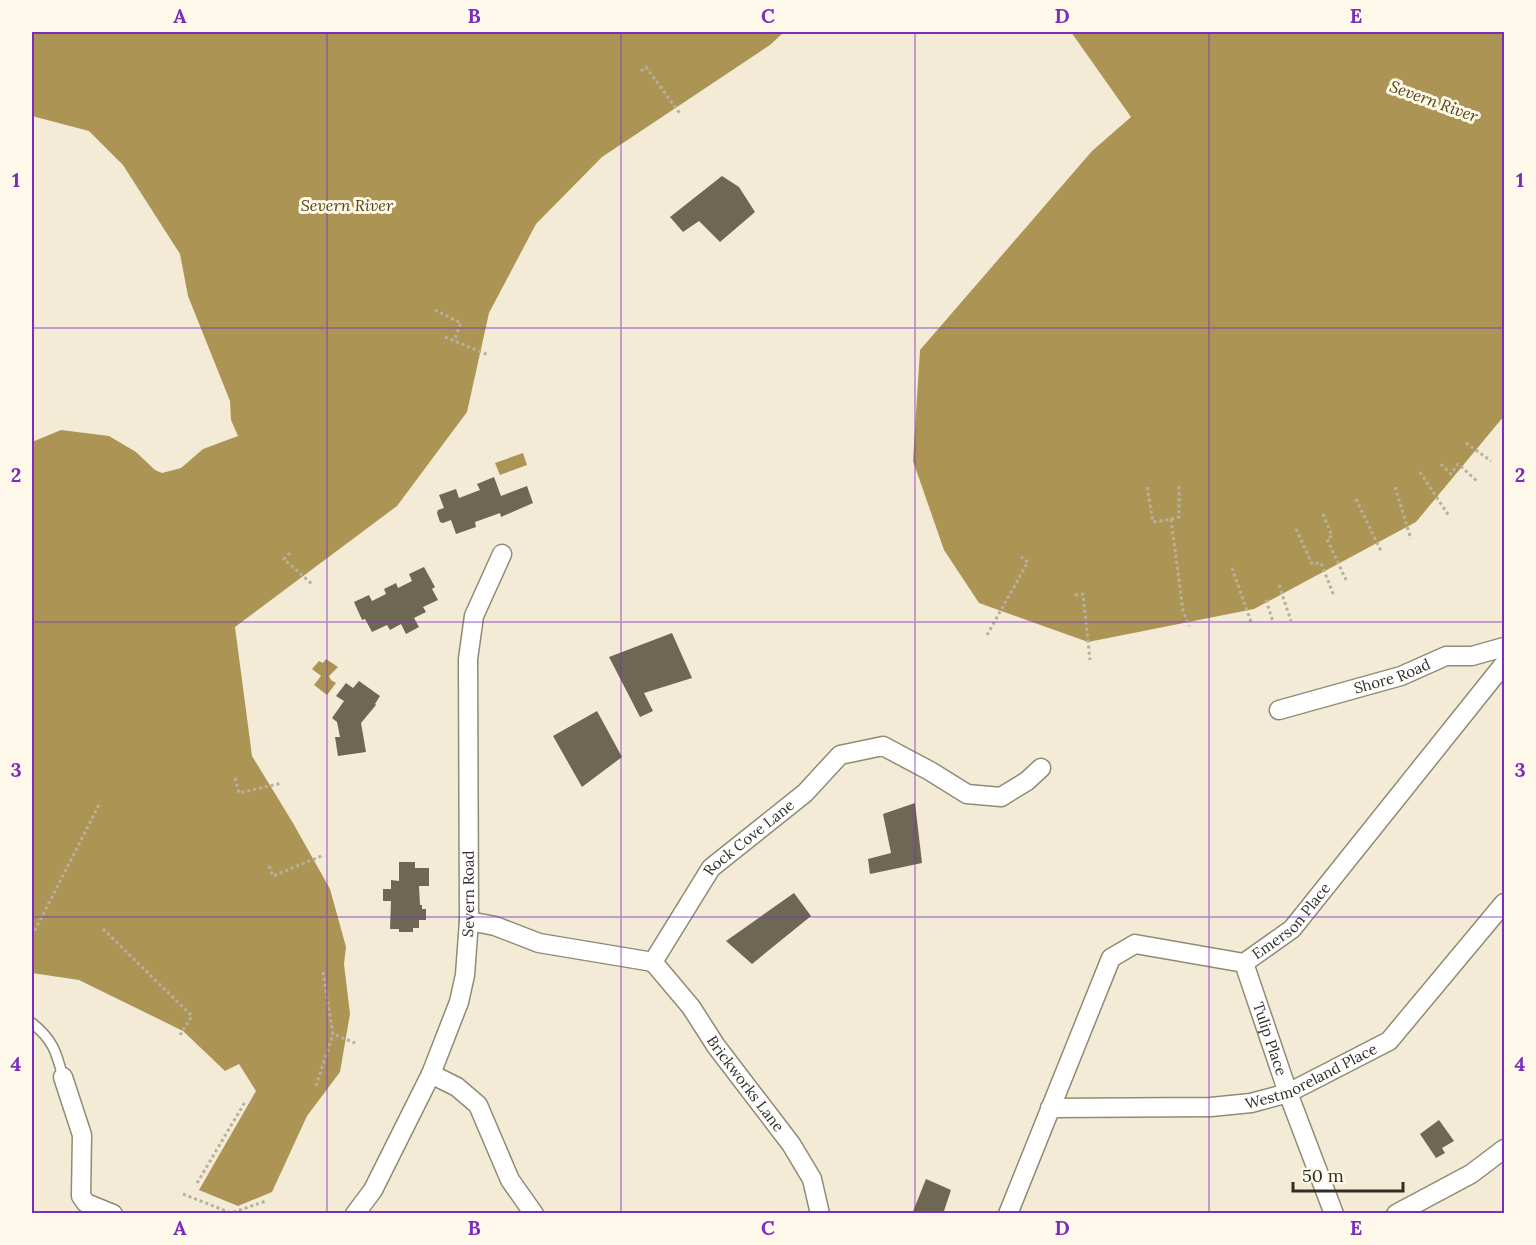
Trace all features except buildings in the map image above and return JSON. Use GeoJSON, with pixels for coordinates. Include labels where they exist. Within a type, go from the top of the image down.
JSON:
{"type":"FeatureCollection","features":[{"type":"Feature","properties":{"kind":"street","name":"Severn Road"},"geometry":{"type":"LineString","coordinates":[[355,1214],[373,1190],[431,1074],[459,1002],[465,975],[469,921],[468,659],[474,616],[502,554]]}},
{"type":"Feature","properties":{"kind":"street","name":"Shore Road"},"geometry":{"type":"LineString","coordinates":[[1280,710],[1401,676],[1446,656],[1472,656],[1504,647]]}},
{"type":"Feature","properties":{"kind":"street","name":"Emerson Place"},"geometry":{"type":"LineString","coordinates":[[1008,1214],[1112,958],[1136,944],[1244,963],[1292,928],[1504,664]]}},
{"type":"Feature","properties":{"kind":"street","name":"Rock Cove Lane"},"geometry":{"type":"LineString","coordinates":[[653,962],[711,868],[805,793],[840,755],[883,746],[967,794],[1001,797],[1028,781],[1041,768]]}},
{"type":"Feature","properties":{"kind":"street","name":"Westmoreland Place"},"geometry":{"type":"LineString","coordinates":[[1050,1108],[1211,1107],[1251,1103],[1288,1094],[1389,1041],[1504,903]]}},
{"type":"Feature","properties":{"kind":"street"},"geometry":{"type":"LineString","coordinates":[[469,921],[495,926],[538,943],[653,962]]}},
{"type":"Feature","properties":{"kind":"street","name":"Brickworks Lane"},"geometry":{"type":"LineString","coordinates":[[653,962],[692,1007],[716,1046],[791,1144],[812,1179],[820,1214]]}},
{"type":"Feature","properties":{"kind":"street","name":"Tulip Place"},"geometry":{"type":"LineString","coordinates":[[1244,963],[1288,1094],[1334,1214]]}},
{"type":"Feature","properties":{"kind":"street"},"geometry":{"type":"LineString","coordinates":[[431,1074],[457,1087],[478,1105],[510,1180],[534,1214]]}},
{"type":"Feature","properties":{"kind":"street"},"geometry":{"type":"LineString","coordinates":[[63,1077],[82,1135],[81,1196],[86,1203],[113,1214]]}},
{"type":"Feature","properties":{"kind":"street"},"geometry":{"type":"LineString","coordinates":[[1396,1214],[1471,1174],[1504,1149]]}},
{"type":"Feature","properties":{"kind":"lane"},"geometry":{"type":"LineString","coordinates":[[32,1023],[47,1036],[54,1047],[63,1077]]}},
{"type":"Feature","properties":{"kind":"path"},"geometry":{"type":"LineString","coordinates":[[641,71],[646,67],[681,115]]}},
{"type":"Feature","properties":{"kind":"path"},"geometry":{"type":"LineString","coordinates":[[435,310],[461,323],[454,341]]}},
{"type":"Feature","properties":{"kind":"path"},"geometry":{"type":"LineString","coordinates":[[445,337],[488,355]]}},
{"type":"Feature","properties":{"kind":"path"},"geometry":{"type":"LineString","coordinates":[[1466,443],[1491,461]]}},
{"type":"Feature","properties":{"kind":"path"},"geometry":{"type":"LineString","coordinates":[[1441,464],[1451,474],[1458,464],[1479,482]]}},
{"type":"Feature","properties":{"kind":"path"},"geometry":{"type":"LineString","coordinates":[[1420,472],[1449,516]]}},
{"type":"Feature","properties":{"kind":"path"},"geometry":{"type":"LineString","coordinates":[[1147,487],[1153,522],[1179,517],[1179,485]]}},
{"type":"Feature","properties":{"kind":"path"},"geometry":{"type":"LineString","coordinates":[[1395,487],[1411,539]]}},
{"type":"Feature","properties":{"kind":"path"},"geometry":{"type":"LineString","coordinates":[[1356,499],[1381,551]]}},
{"type":"Feature","properties":{"kind":"path"},"geometry":{"type":"LineString","coordinates":[[1323,514],[1332,536],[1328,539],[1346,580]]}},
{"type":"Feature","properties":{"kind":"path"},"geometry":{"type":"LineString","coordinates":[[1172,519],[1184,611],[1189,626]]}},
{"type":"Feature","properties":{"kind":"path"},"geometry":{"type":"LineString","coordinates":[[1296,529],[1312,564],[1321,563],[1334,596]]}},
{"type":"Feature","properties":{"kind":"path"},"geometry":{"type":"LineString","coordinates":[[290,553],[284,559],[314,585]]}},
{"type":"Feature","properties":{"kind":"path"},"geometry":{"type":"LineString","coordinates":[[987,635],[1028,562],[1021,557]]}},
{"type":"Feature","properties":{"kind":"path"},"geometry":{"type":"LineString","coordinates":[[1232,568],[1251,622]]}},
{"type":"Feature","properties":{"kind":"path"},"geometry":{"type":"LineString","coordinates":[[1279,585],[1291,621]]}},
{"type":"Feature","properties":{"kind":"path"},"geometry":{"type":"LineString","coordinates":[[1075,595],[1083,594],[1090,660]]}},
{"type":"Feature","properties":{"kind":"path"},"geometry":{"type":"LineString","coordinates":[[1266,600],[1273,622]]}},
{"type":"Feature","properties":{"kind":"path"},"geometry":{"type":"LineString","coordinates":[[235,778],[239,793],[282,783]]}},
{"type":"Feature","properties":{"kind":"path"},"geometry":{"type":"LineString","coordinates":[[32,936],[100,803]]}},
{"type":"Feature","properties":{"kind":"path"},"geometry":{"type":"LineString","coordinates":[[269,866],[273,876],[324,855]]}},
{"type":"Feature","properties":{"kind":"path"},"geometry":{"type":"LineString","coordinates":[[103,929],[192,1016],[180,1035]]}},
{"type":"Feature","properties":{"kind":"path"},"geometry":{"type":"LineString","coordinates":[[316,1086],[333,1034],[323,972]]}},
{"type":"Feature","properties":{"kind":"path"},"geometry":{"type":"LineString","coordinates":[[333,1034],[355,1043]]}},
{"type":"Feature","properties":{"kind":"path"},"geometry":{"type":"LineString","coordinates":[[196,1183],[245,1102]]}},
{"type":"Feature","properties":{"kind":"path"},"geometry":{"type":"LineString","coordinates":[[183,1194],[231,1213],[267,1201]]}},
{"type":"Feature","properties":{"kind":"water","name":"Severn River"},"geometry":{"type":"Polygon","coordinates":[[[32,32],[784,32],[770,45],[602,157],[536,224],[489,313],[467,412],[397,506],[235,627],[252,756],[330,889],[346,947],[344,964],[350,1014],[340,1072],[307,1116],[272,1192],[238,1206],[199,1190],[256,1091],[239,1064],[225,1071],[183,1031],[79,980],[32,973],[32,442],[61,430],[109,436],[136,452],[155,470],[162,473],[181,468],[203,449],[238,436],[231,420],[230,401],[188,296],[180,254],[123,165],[89,131],[32,116],[32,32]]]}},
{"type":"Feature","properties":{"kind":"water","name":"Severn River"},"geometry":{"type":"Polygon","coordinates":[[[1071,32],[1504,32],[1504,416],[1416,522],[1254,609],[1088,642],[979,603],[944,550],[913,461],[920,350],[1092,151],[1131,117],[1071,32]]]}},
{"type":"Feature","properties":{"kind":"water"},"geometry":{"type":"Polygon","coordinates":[[[523,453],[527,465],[500,475],[495,463],[523,453]]]}},
{"type":"Feature","properties":{"kind":"water"},"geometry":{"type":"Polygon","coordinates":[[[326,659],[338,667],[329,676],[336,683],[327,695],[314,685],[321,676],[312,669],[319,661],[323,663],[326,659]]]}}]}
